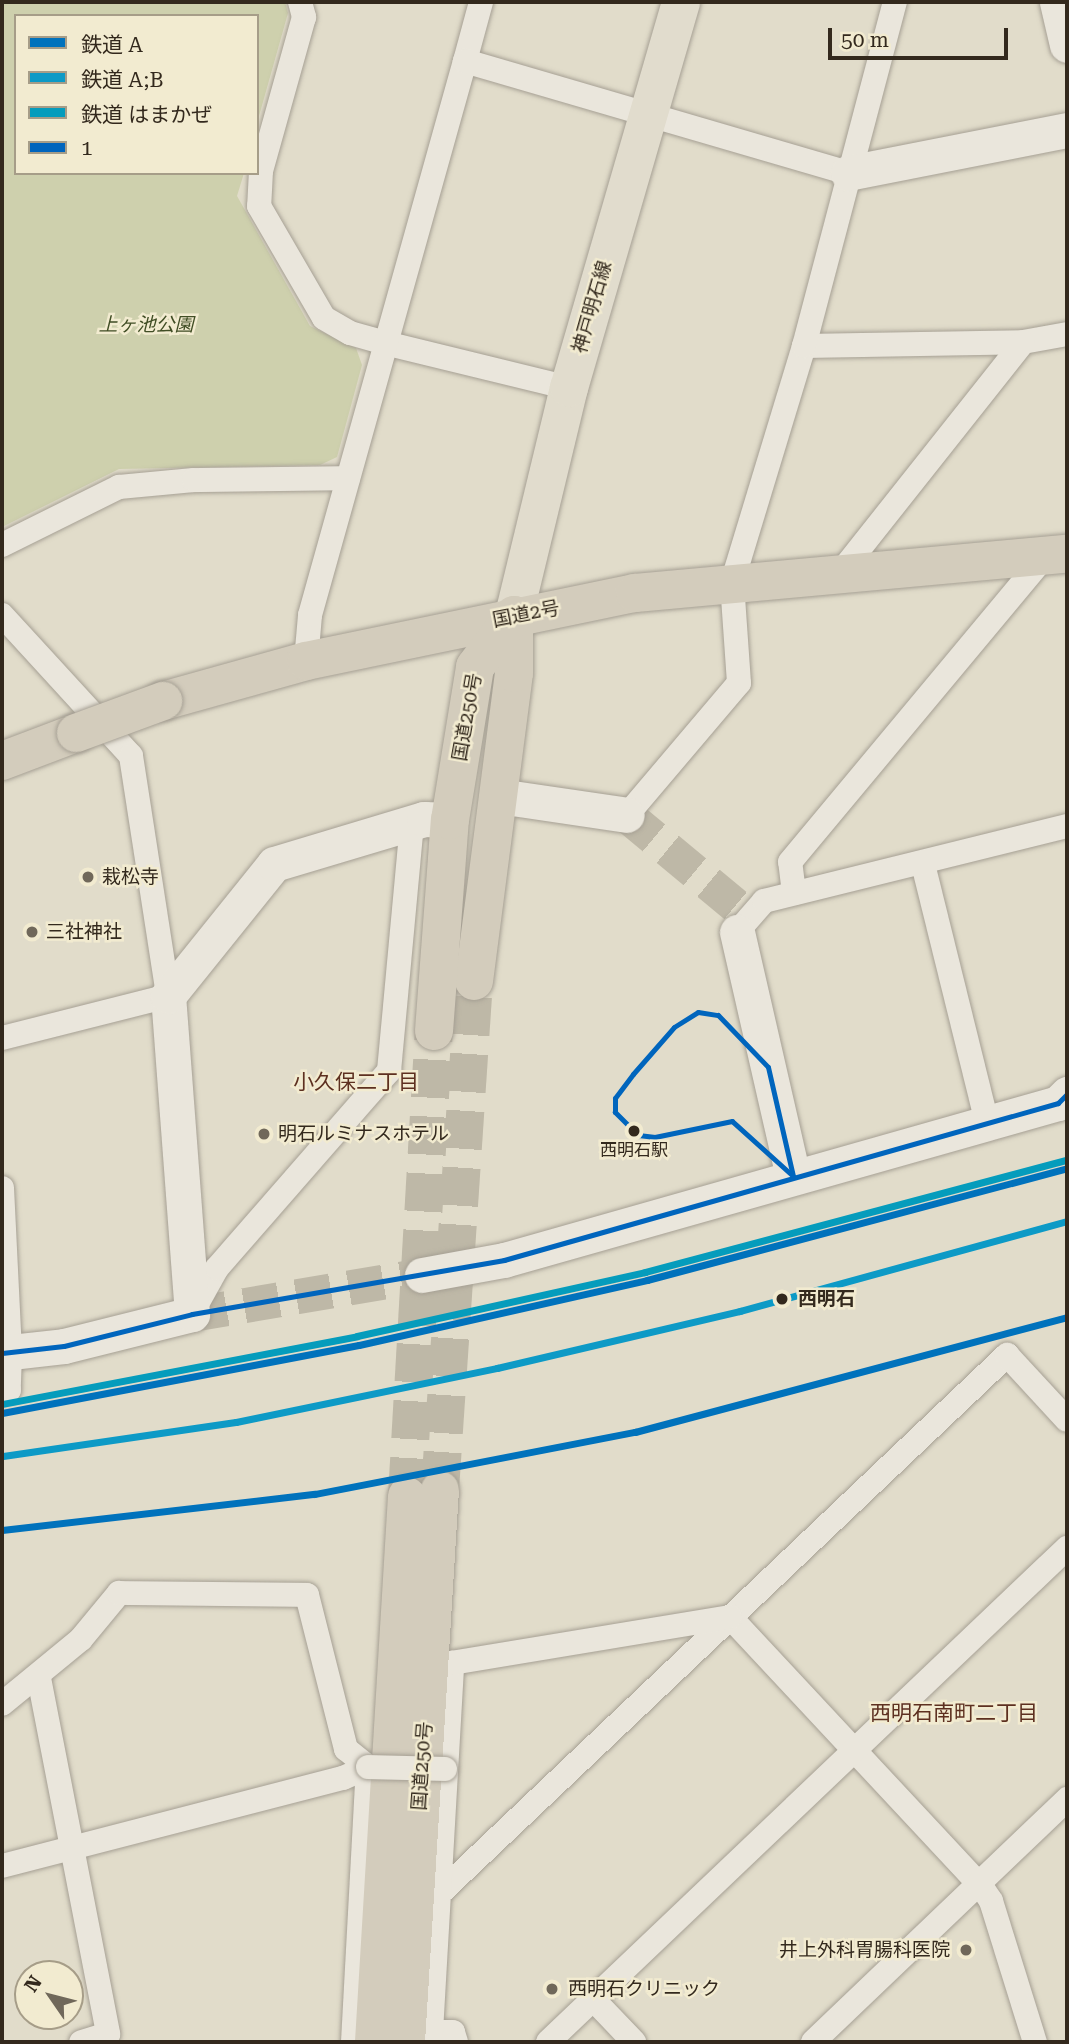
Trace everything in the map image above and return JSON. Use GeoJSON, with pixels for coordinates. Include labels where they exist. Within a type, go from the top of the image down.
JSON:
{"type":"FeatureCollection","features":[{"type":"Feature","properties":{"kind":"highway","name":"国道2号"},"geometry":{"type":"LineString","coordinates":[[2,761],[163,701],[306,661],[514,615],[635,593],[841,572],[1056,555]]}},
{"type":"Feature","properties":{"kind":"highway","name":"国道250号"},"geometry":{"type":"LineString","coordinates":[[474,981],[514,673],[514,615]]}},
{"type":"Feature","properties":{"kind":"highway","name":"国道250号"},"geometry":{"type":"LineString","coordinates":[[434,1031],[450,820],[475,667],[514,615]]}},
{"type":"Feature","properties":{"kind":"highway","name":"国道250号"},"geometry":{"type":"LineString","coordinates":[[374,2042],[423,1493],[423,2039]]}},
{"type":"Feature","properties":{"kind":"main road","name":"神戸明石線"},"geometry":{"type":"LineString","coordinates":[[514,615],[569,388],[681,2]]}},
{"type":"Feature","properties":{"kind":"street"},"geometry":{"type":"LineString","coordinates":[[300,2],[304,17],[261,171],[259,206],[324,318],[350,333],[569,388]]}},
{"type":"Feature","properties":{"kind":"street"},"geometry":{"type":"LineString","coordinates":[[306,661],[310,615],[389,344],[481,2]]}},
{"type":"Feature","properties":{"kind":"street"},"geometry":{"type":"LineString","coordinates":[[499,796],[627,815],[739,683],[732,583],[804,346],[895,2]]}},
{"type":"Feature","properties":{"kind":"street"},"geometry":{"type":"LineString","coordinates":[[1057,2],[1067,45]]}},
{"type":"Feature","properties":{"kind":"street"},"geometry":{"type":"LineString","coordinates":[[465,61],[848,173],[1067,130]]}},
{"type":"Feature","properties":{"kind":"street"},"geometry":{"type":"LineString","coordinates":[[804,346],[1023,342],[1067,334]]}},
{"type":"Feature","properties":{"kind":"street"},"geometry":{"type":"LineString","coordinates":[[841,572],[1023,342]]}},
{"type":"Feature","properties":{"kind":"street"},"geometry":{"type":"LineString","coordinates":[[2,545],[119,487],[194,480],[348,478]]}},
{"type":"Feature","properties":{"kind":"street"},"geometry":{"type":"LineString","coordinates":[[794,893],[790,862],[1056,555]]}},
{"type":"Feature","properties":{"kind":"street"},"geometry":{"type":"LineString","coordinates":[[2,615],[131,756],[168,996],[192,1314]]}},
{"type":"Feature","properties":{"kind":"street"},"geometry":{"type":"LineString","coordinates":[[2,1038],[168,996],[274,864],[412,823],[450,820]]}},
{"type":"Feature","properties":{"kind":"street"},"geometry":{"type":"LineString","coordinates":[[6,1353],[64,1346],[192,1314],[216,1268],[389,1071],[412,823]]}},
{"type":"Feature","properties":{"kind":"street"},"geometry":{"type":"LineString","coordinates":[[793,1176],[737,932],[764,901],[923,864],[1067,825]]}},
{"type":"Feature","properties":{"kind":"street"},"geometry":{"type":"LineString","coordinates":[[923,864],[987,1123]]}},
{"type":"Feature","properties":{"kind":"street"},"geometry":{"type":"LineString","coordinates":[[422,1275],[503,1260],[1058,1103],[1067,1094]]}},
{"type":"Feature","properties":{"kind":"street"},"geometry":{"type":"LineString","coordinates":[[2,1188],[9,1390],[2,1392]]}},
{"type":"Feature","properties":{"kind":"street"},"geometry":{"type":"LineString","coordinates":[[442,1891],[1007,1355],[1067,1420]]}},
{"type":"Feature","properties":{"kind":"street"},"geometry":{"type":"LineString","coordinates":[[548,2042],[1067,1548]]}},
{"type":"Feature","properties":{"kind":"street"},"geometry":{"type":"LineString","coordinates":[[2,1703],[39,1678],[81,1639],[119,1593],[307,1595],[346,1749],[368,1767]]}},
{"type":"Feature","properties":{"kind":"street"},"geometry":{"type":"LineString","coordinates":[[730,1617],[981,1886],[991,1901],[1034,2042]]}},
{"type":"Feature","properties":{"kind":"street"},"geometry":{"type":"LineString","coordinates":[[456,2042],[453,2032],[423,2039],[442,1891],[445,1769],[452,1663],[730,1617]]}},
{"type":"Feature","properties":{"kind":"street"},"geometry":{"type":"LineString","coordinates":[[39,1678],[74,1846],[108,2035],[81,2042]]}},
{"type":"Feature","properties":{"kind":"street"},"geometry":{"type":"LineString","coordinates":[[2,1866],[343,1778],[368,1767],[445,1769]]}},
{"type":"Feature","properties":{"kind":"street"},"geometry":{"type":"LineString","coordinates":[[354,2042],[368,1767]]}},
{"type":"Feature","properties":{"kind":"street"},"geometry":{"type":"LineString","coordinates":[[813,2042],[919,1938],[981,1886],[1067,1799]]}},
{"type":"Feature","properties":{"kind":"street"},"geometry":{"type":"LineString","coordinates":[[593,1998],[634,2042]]}},
{"type":"Feature","properties":{"kind":"green space","name":"上ヶ池公園"},"geometry":{"type":"Polygon","coordinates":[[[2,2],[285,2],[288,13],[259,116],[259,14],[14,14],[14,175],[243,175],[237,196],[310,326],[356,348],[362,365],[337,457],[320,465],[119,469],[2,527],[2,2]]]}},
{"type":"Feature","properties":{"kind":"tunnel"},"geometry":{"type":"LineString","coordinates":[[627,815],[750,917]]}},
{"type":"Feature","properties":{"kind":"tunnel"},"geometry":{"type":"LineString","coordinates":[[440,1490],[474,981]]}},
{"type":"Feature","properties":{"kind":"tunnel"},"geometry":{"type":"LineString","coordinates":[[407,1496],[434,1031]]}},
{"type":"Feature","properties":{"kind":"tunnel"},"geometry":{"type":"LineString","coordinates":[[192,1314],[422,1275]]}},
{"type":"Feature","properties":{"kind":"rail line","name":"はまかぜ"},"geometry":{"type":"LineString","coordinates":[[2,1404],[357,1336],[645,1272],[1065,1160]]}},
{"type":"Feature","properties":{"kind":"rail line","name":"A"},"geometry":{"type":"LineString","coordinates":[[2,1413],[359,1345],[647,1280],[1067,1168]]}},
{"type":"Feature","properties":{"kind":"rail line","name":"A;B"},"geometry":{"type":"LineString","coordinates":[[3,1456],[236,1422],[497,1368],[740,1311],[1067,1221]]}},
{"type":"Feature","properties":{"kind":"rail line","name":"A"},"geometry":{"type":"LineString","coordinates":[[2,1530],[315,1494],[635,1432],[1067,1317]]}},
{"type":"Feature","properties":{"kind":"transit line","name":"1"},"geometry":{"type":"LineString","coordinates":[[698,1012],[718,1015],[768,1067],[793,1176],[732,1121],[655,1137],[638,1135],[615,1112],[615,1098],[633,1074],[674,1027],[698,1012]]}},
{"type":"Feature","properties":{"kind":"transit line","name":"1"},"geometry":{"type":"LineString","coordinates":[[2,1353],[64,1346],[192,1314],[504,1260],[1058,1103],[1067,1094]]}},
{"type":"Feature","properties":{"kind":"place","name":"栽松寺"},"geometry":{"type":"Point","coordinates":[88,877]}},
{"type":"Feature","properties":{"kind":"place","name":"三社神社"},"geometry":{"type":"Point","coordinates":[32,932]}},
{"type":"Feature","properties":{"kind":"place","name":"西明石駅"},"geometry":{"type":"Point","coordinates":[634,1131]}},
{"type":"Feature","properties":{"kind":"place","name":"明石ルミナスホテル"},"geometry":{"type":"Point","coordinates":[264,1134]}},
{"type":"Feature","properties":{"kind":"place","name":"西明石"},"geometry":{"type":"Point","coordinates":[782,1299]}},
{"type":"Feature","properties":{"kind":"place","name":"井上外科胃腸科医院"},"geometry":{"type":"Point","coordinates":[966,1950]}},
{"type":"Feature","properties":{"kind":"place","name":"西明石クリニック"},"geometry":{"type":"Point","coordinates":[552,1989]}},
{"type":"Feature","properties":{"kind":"district","name":"小久保二丁目"},"geometry":{"type":"Point","coordinates":[356,1082]}},
{"type":"Feature","properties":{"kind":"district","name":"西明石南町二丁目"},"geometry":{"type":"Point","coordinates":[954,1713]}}]}
